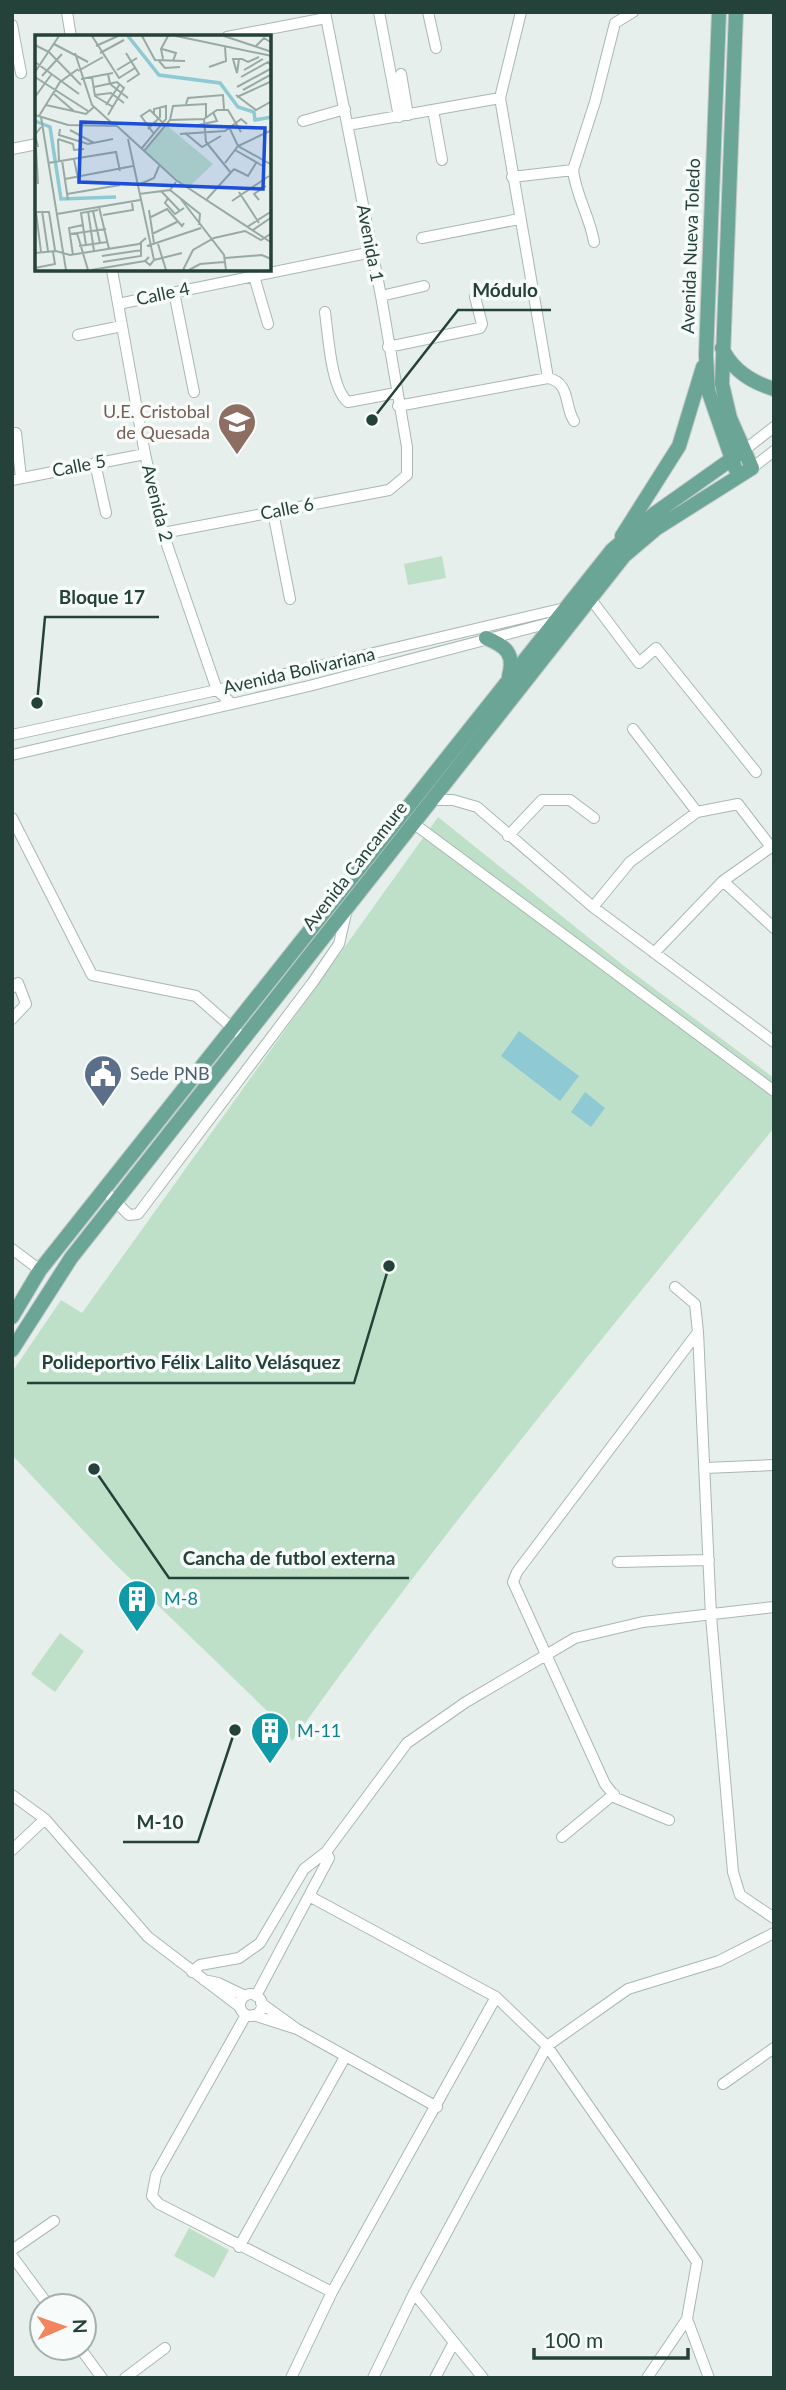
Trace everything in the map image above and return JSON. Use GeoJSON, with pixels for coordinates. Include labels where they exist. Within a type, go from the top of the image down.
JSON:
{"type":"FeatureCollection","features":[{"type":"Feature","properties":{"kind":"main road","name":"Avenida Nueva Toledo"},"geometry":{"type":"LineString","coordinates":[[719,12],[706,355],[708,390],[737,456],[752,468]]}},
{"type":"Feature","properties":{"kind":"main road","name":"Avenida Nueva Toledo"},"geometry":{"type":"LineString","coordinates":[[736,12],[722,384],[737,456],[738,475]]}},
{"type":"Feature","properties":{"kind":"main road"},"geometry":{"type":"LineString","coordinates":[[722,346],[728,362],[743,374],[774,389]]}},
{"type":"Feature","properties":{"kind":"main road"},"geometry":{"type":"LineString","coordinates":[[612,550],[679,446],[706,355]]}},
{"type":"Feature","properties":{"kind":"main road","name":"Avenida Cancamure"},"geometry":{"type":"LineString","coordinates":[[12,1317],[40,1270],[508,677],[553,621],[579,606],[612,550],[663,507],[737,456]]}},
{"type":"Feature","properties":{"kind":"main road","name":"Avenida Cancamure"},"geometry":{"type":"LineString","coordinates":[[13,1345],[71,1258],[431,800],[579,606],[624,556],[657,528],[752,468]]}},
{"type":"Feature","properties":{"kind":"main road"},"geometry":{"type":"LineString","coordinates":[[486,638],[509,650],[512,658],[508,677]]}},
{"type":"Feature","properties":{"kind":"street"},"geometry":{"type":"LineString","coordinates":[[67,12],[71,35]]}},
{"type":"Feature","properties":{"kind":"street"},"geometry":{"type":"LineString","coordinates":[[379,12],[403,116]]}},
{"type":"Feature","properties":{"kind":"street"},"geometry":{"type":"LineString","coordinates":[[428,12],[436,48]]}},
{"type":"Feature","properties":{"kind":"street"},"geometry":{"type":"LineString","coordinates":[[521,12],[500,98],[548,378]]}},
{"type":"Feature","properties":{"kind":"street"},"geometry":{"type":"LineString","coordinates":[[614,12],[630,14]]}},
{"type":"Feature","properties":{"kind":"street"},"geometry":{"type":"LineString","coordinates":[[594,242],[592,226],[575,190],[573,170],[595,102],[615,23],[630,14]]}},
{"type":"Feature","properties":{"kind":"street"},"geometry":{"type":"LineString","coordinates":[[236,35],[325,15]]}},
{"type":"Feature","properties":{"kind":"street","name":"Avenida 1"},"geometry":{"type":"LineString","coordinates":[[325,15],[381,296],[407,447],[407,475]]}},
{"type":"Feature","properties":{"kind":"street"},"geometry":{"type":"LineString","coordinates":[[12,25],[21,73]]}},
{"type":"Feature","properties":{"kind":"street"},"geometry":{"type":"LineString","coordinates":[[401,74],[403,116]]}},
{"type":"Feature","properties":{"kind":"street"},"geometry":{"type":"LineString","coordinates":[[348,125],[500,98]]}},
{"type":"Feature","properties":{"kind":"street"},"geometry":{"type":"LineString","coordinates":[[303,121],[345,110]]}},
{"type":"Feature","properties":{"kind":"street"},"geometry":{"type":"LineString","coordinates":[[433,110],[442,160]]}},
{"type":"Feature","properties":{"kind":"street"},"geometry":{"type":"LineString","coordinates":[[12,149],[35,144]]}},
{"type":"Feature","properties":{"kind":"street"},"geometry":{"type":"LineString","coordinates":[[512,177],[548,170],[573,170]]}},
{"type":"Feature","properties":{"kind":"street"},"geometry":{"type":"LineString","coordinates":[[422,238],[519,219]]}},
{"type":"Feature","properties":{"kind":"street","name":"Calle 4"},"geometry":{"type":"LineString","coordinates":[[118,304],[372,252]]}},
{"type":"Feature","properties":{"kind":"street","name":"Avenida 2"},"geometry":{"type":"LineString","coordinates":[[112,271],[145,454],[163,533],[217,690]]}},
{"type":"Feature","properties":{"kind":"street"},"geometry":{"type":"LineString","coordinates":[[254,276],[268,324]]}},
{"type":"Feature","properties":{"kind":"street"},"geometry":{"type":"LineString","coordinates":[[381,296],[424,286]]}},
{"type":"Feature","properties":{"kind":"street"},"geometry":{"type":"LineString","coordinates":[[174,292],[194,392]]}},
{"type":"Feature","properties":{"kind":"street"},"geometry":{"type":"LineString","coordinates":[[388,347],[480,328],[482,324],[475,297]]}},
{"type":"Feature","properties":{"kind":"street"},"geometry":{"type":"LineString","coordinates":[[325,312],[337,382],[344,399],[348,402],[396,393]]}},
{"type":"Feature","properties":{"kind":"street"},"geometry":{"type":"LineString","coordinates":[[78,335],[122,327]]}},
{"type":"Feature","properties":{"kind":"street"},"geometry":{"type":"LineString","coordinates":[[398,406],[548,378],[557,381],[564,388],[569,412],[574,421]]}},
{"type":"Feature","properties":{"kind":"street","name":"Avenida Cancamure"},"geometry":{"type":"LineString","coordinates":[[737,456],[774,428]]}},
{"type":"Feature","properties":{"kind":"street"},"geometry":{"type":"LineString","coordinates":[[16,433],[17,479]]}},
{"type":"Feature","properties":{"kind":"street","name":"Avenida Cancamure"},"geometry":{"type":"LineString","coordinates":[[752,468],[774,452]]}},
{"type":"Feature","properties":{"kind":"street","name":"Calle 5"},"geometry":{"type":"LineString","coordinates":[[17,479],[145,454]]}},
{"type":"Feature","properties":{"kind":"street"},"geometry":{"type":"LineString","coordinates":[[95,463],[106,513]]}},
{"type":"Feature","properties":{"kind":"street","name":"Calle 6"},"geometry":{"type":"LineString","coordinates":[[163,533],[389,490],[407,475]]}},
{"type":"Feature","properties":{"kind":"street"},"geometry":{"type":"LineString","coordinates":[[273,512],[290,599]]}},
{"type":"Feature","properties":{"kind":"street"},"geometry":{"type":"LineString","coordinates":[[579,606],[639,663],[656,648],[756,772]]}},
{"type":"Feature","properties":{"kind":"street","name":"Avenida Bolivariana"},"geometry":{"type":"LineString","coordinates":[[12,735],[579,606]]}},
{"type":"Feature","properties":{"kind":"street","name":"Avenida Bolivariana"},"geometry":{"type":"LineString","coordinates":[[12,755],[232,704],[553,621]]}},
{"type":"Feature","properties":{"kind":"street"},"geometry":{"type":"LineString","coordinates":[[210,709],[217,690],[232,704]]}},
{"type":"Feature","properties":{"kind":"street"},"geometry":{"type":"LineString","coordinates":[[633,729],[697,812]]}},
{"type":"Feature","properties":{"kind":"street"},"geometry":{"type":"LineString","coordinates":[[431,800],[453,800],[477,807],[593,907],[774,1042]]}},
{"type":"Feature","properties":{"kind":"street"},"geometry":{"type":"LineString","coordinates":[[509,836],[542,800],[570,800],[594,818]]}},
{"type":"Feature","properties":{"kind":"street"},"geometry":{"type":"LineString","coordinates":[[593,907],[629,862],[697,812],[738,804],[773,846],[723,881],[654,953]]}},
{"type":"Feature","properties":{"kind":"street"},"geometry":{"type":"LineString","coordinates":[[12,818],[92,975],[197,996],[244,1039]]}},
{"type":"Feature","properties":{"kind":"street"},"geometry":{"type":"LineString","coordinates":[[413,823],[774,1091]]}},
{"type":"Feature","properties":{"kind":"street"},"geometry":{"type":"LineString","coordinates":[[359,867],[370,878]]}},
{"type":"Feature","properties":{"kind":"street"},"geometry":{"type":"LineString","coordinates":[[723,881],[774,928]]}},
{"type":"Feature","properties":{"kind":"street"},"geometry":{"type":"LineString","coordinates":[[104,1191],[129,1215],[138,1214],[339,944],[348,906]]}},
{"type":"Feature","properties":{"kind":"street"},"geometry":{"type":"LineString","coordinates":[[12,988],[18,983],[26,1004],[12,1019]]}},
{"type":"Feature","properties":{"kind":"street"},"geometry":{"type":"LineString","coordinates":[[12,1249],[40,1270]]}},
{"type":"Feature","properties":{"kind":"street"},"geometry":{"type":"LineString","coordinates":[[676,1287],[695,1304],[698,1332],[711,1616],[733,1872],[740,1895],[774,1918]]}},
{"type":"Feature","properties":{"kind":"street"},"geometry":{"type":"LineString","coordinates":[[669,1820],[614,1794],[605,1783],[513,1581],[517,1572],[698,1332]]}},
{"type":"Feature","properties":{"kind":"street"},"geometry":{"type":"LineString","coordinates":[[705,1468],[774,1465]]}},
{"type":"Feature","properties":{"kind":"street"},"geometry":{"type":"LineString","coordinates":[[618,1562],[709,1560]]}},
{"type":"Feature","properties":{"kind":"street"},"geometry":{"type":"LineString","coordinates":[[192,1972],[200,1965],[239,1958],[254,1949],[265,1938],[304,1869],[326,1852],[407,1743],[466,1702],[575,1638],[643,1622],[774,1607]]}},
{"type":"Feature","properties":{"kind":"street"},"geometry":{"type":"LineString","coordinates":[[12,1794],[46,1819],[148,1937],[192,1972],[204,1980],[218,1983],[250,2005],[437,2107]]}},
{"type":"Feature","properties":{"kind":"street"},"geometry":{"type":"LineString","coordinates":[[562,1837],[614,1794]]}},
{"type":"Feature","properties":{"kind":"street"},"geometry":{"type":"LineString","coordinates":[[12,1850],[46,1819]]}},
{"type":"Feature","properties":{"kind":"street"},"geometry":{"type":"LineString","coordinates":[[326,1852],[329,1858],[156,2175],[152,2196],[159,2204],[239,2247],[332,2292]]}},
{"type":"Feature","properties":{"kind":"street"},"geometry":{"type":"LineString","coordinates":[[309,1896],[496,1997],[547,2046],[697,2262],[687,2319],[647,2378]]}},
{"type":"Feature","properties":{"kind":"street"},"geometry":{"type":"LineString","coordinates":[[373,2378],[414,2293],[547,2046],[628,1989],[719,1961],[774,1933]]}},
{"type":"Feature","properties":{"kind":"street"},"geometry":{"type":"LineString","coordinates":[[291,2378],[332,2292],[496,1997]]}},
{"type":"Feature","properties":{"kind":"street"},"geometry":{"type":"LineString","coordinates":[[723,2084],[774,2048]]}},
{"type":"Feature","properties":{"kind":"street"},"geometry":{"type":"LineString","coordinates":[[239,2247],[345,2057]]}},
{"type":"Feature","properties":{"kind":"street"},"geometry":{"type":"LineString","coordinates":[[12,2250],[54,2221]]}},
{"type":"Feature","properties":{"kind":"street"},"geometry":{"type":"LineString","coordinates":[[12,2256],[39,2292]]}},
{"type":"Feature","properties":{"kind":"street"},"geometry":{"type":"LineString","coordinates":[[414,2293],[483,2378]]}},
{"type":"Feature","properties":{"kind":"street"},"geometry":{"type":"LineString","coordinates":[[687,2319],[709,2378]]}},
{"type":"Feature","properties":{"kind":"street"},"geometry":{"type":"LineString","coordinates":[[435,2378],[454,2342]]}},
{"type":"Feature","properties":{"kind":"street"},"geometry":{"type":"LineString","coordinates":[[125,2378],[165,2348]]}},
{"type":"Feature","properties":{"kind":"street"},"geometry":{"type":"LineString","coordinates":[[90,2362],[102,2378]]}},
{"type":"Feature","properties":{"kind":"green space"},"geometry":{"type":"Polygon","coordinates":[[[442,556],[446,578],[408,585],[404,564],[442,556]]]}},
{"type":"Feature","properties":{"kind":"green space"},"geometry":{"type":"Polygon","coordinates":[[[438,817],[624,966],[774,1078],[774,1128],[468,1507],[292,1741],[287,1730],[114,1563],[12,1455],[12,1372],[61,1300],[82,1313],[438,817]]]}},
{"type":"Feature","properties":{"kind":"green space"},"geometry":{"type":"Polygon","coordinates":[[[60,1633],[84,1651],[55,1692],[31,1674],[60,1633]]]}},
{"type":"Feature","properties":{"kind":"green space"},"geometry":{"type":"Polygon","coordinates":[[[189,2228],[229,2250],[214,2278],[174,2256],[189,2228]]]}},
{"type":"Feature","properties":{"kind":"water"},"geometry":{"type":"Polygon","coordinates":[[[519,1031],[579,1076],[560,1101],[501,1056],[519,1031]]]}},
{"type":"Feature","properties":{"kind":"water"},"geometry":{"type":"Polygon","coordinates":[[[585,1092],[605,1108],[591,1127],[571,1112],[585,1092]]]}},
{"type":"Feature","properties":{"kind":"place","name":"Módulo"},"geometry":{"type":"Point","coordinates":[372,420]}},
{"type":"Feature","properties":{"kind":"place","name":"U.E. Cristobal de Quesada"},"geometry":{"type":"Point","coordinates":[237,456]}},
{"type":"Feature","properties":{"kind":"place","name":"Bloque 17"},"geometry":{"type":"Point","coordinates":[37,703]}},
{"type":"Feature","properties":{"kind":"place","name":"Sede PNB"},"geometry":{"type":"Point","coordinates":[103,1108]}},
{"type":"Feature","properties":{"kind":"place","name":"Polideportivo Félix Lalito Velásquez"},"geometry":{"type":"Point","coordinates":[389,1266]}},
{"type":"Feature","properties":{"kind":"place","name":"Cancha de futbol externa"},"geometry":{"type":"Point","coordinates":[94,1469]}},
{"type":"Feature","properties":{"kind":"place","name":"M-8"},"geometry":{"type":"Point","coordinates":[137,1633]}},
{"type":"Feature","properties":{"kind":"place","name":"M-10"},"geometry":{"type":"Point","coordinates":[235,1730]}},
{"type":"Feature","properties":{"kind":"place","name":"M-11"},"geometry":{"type":"Point","coordinates":[270,1765]}}]}
